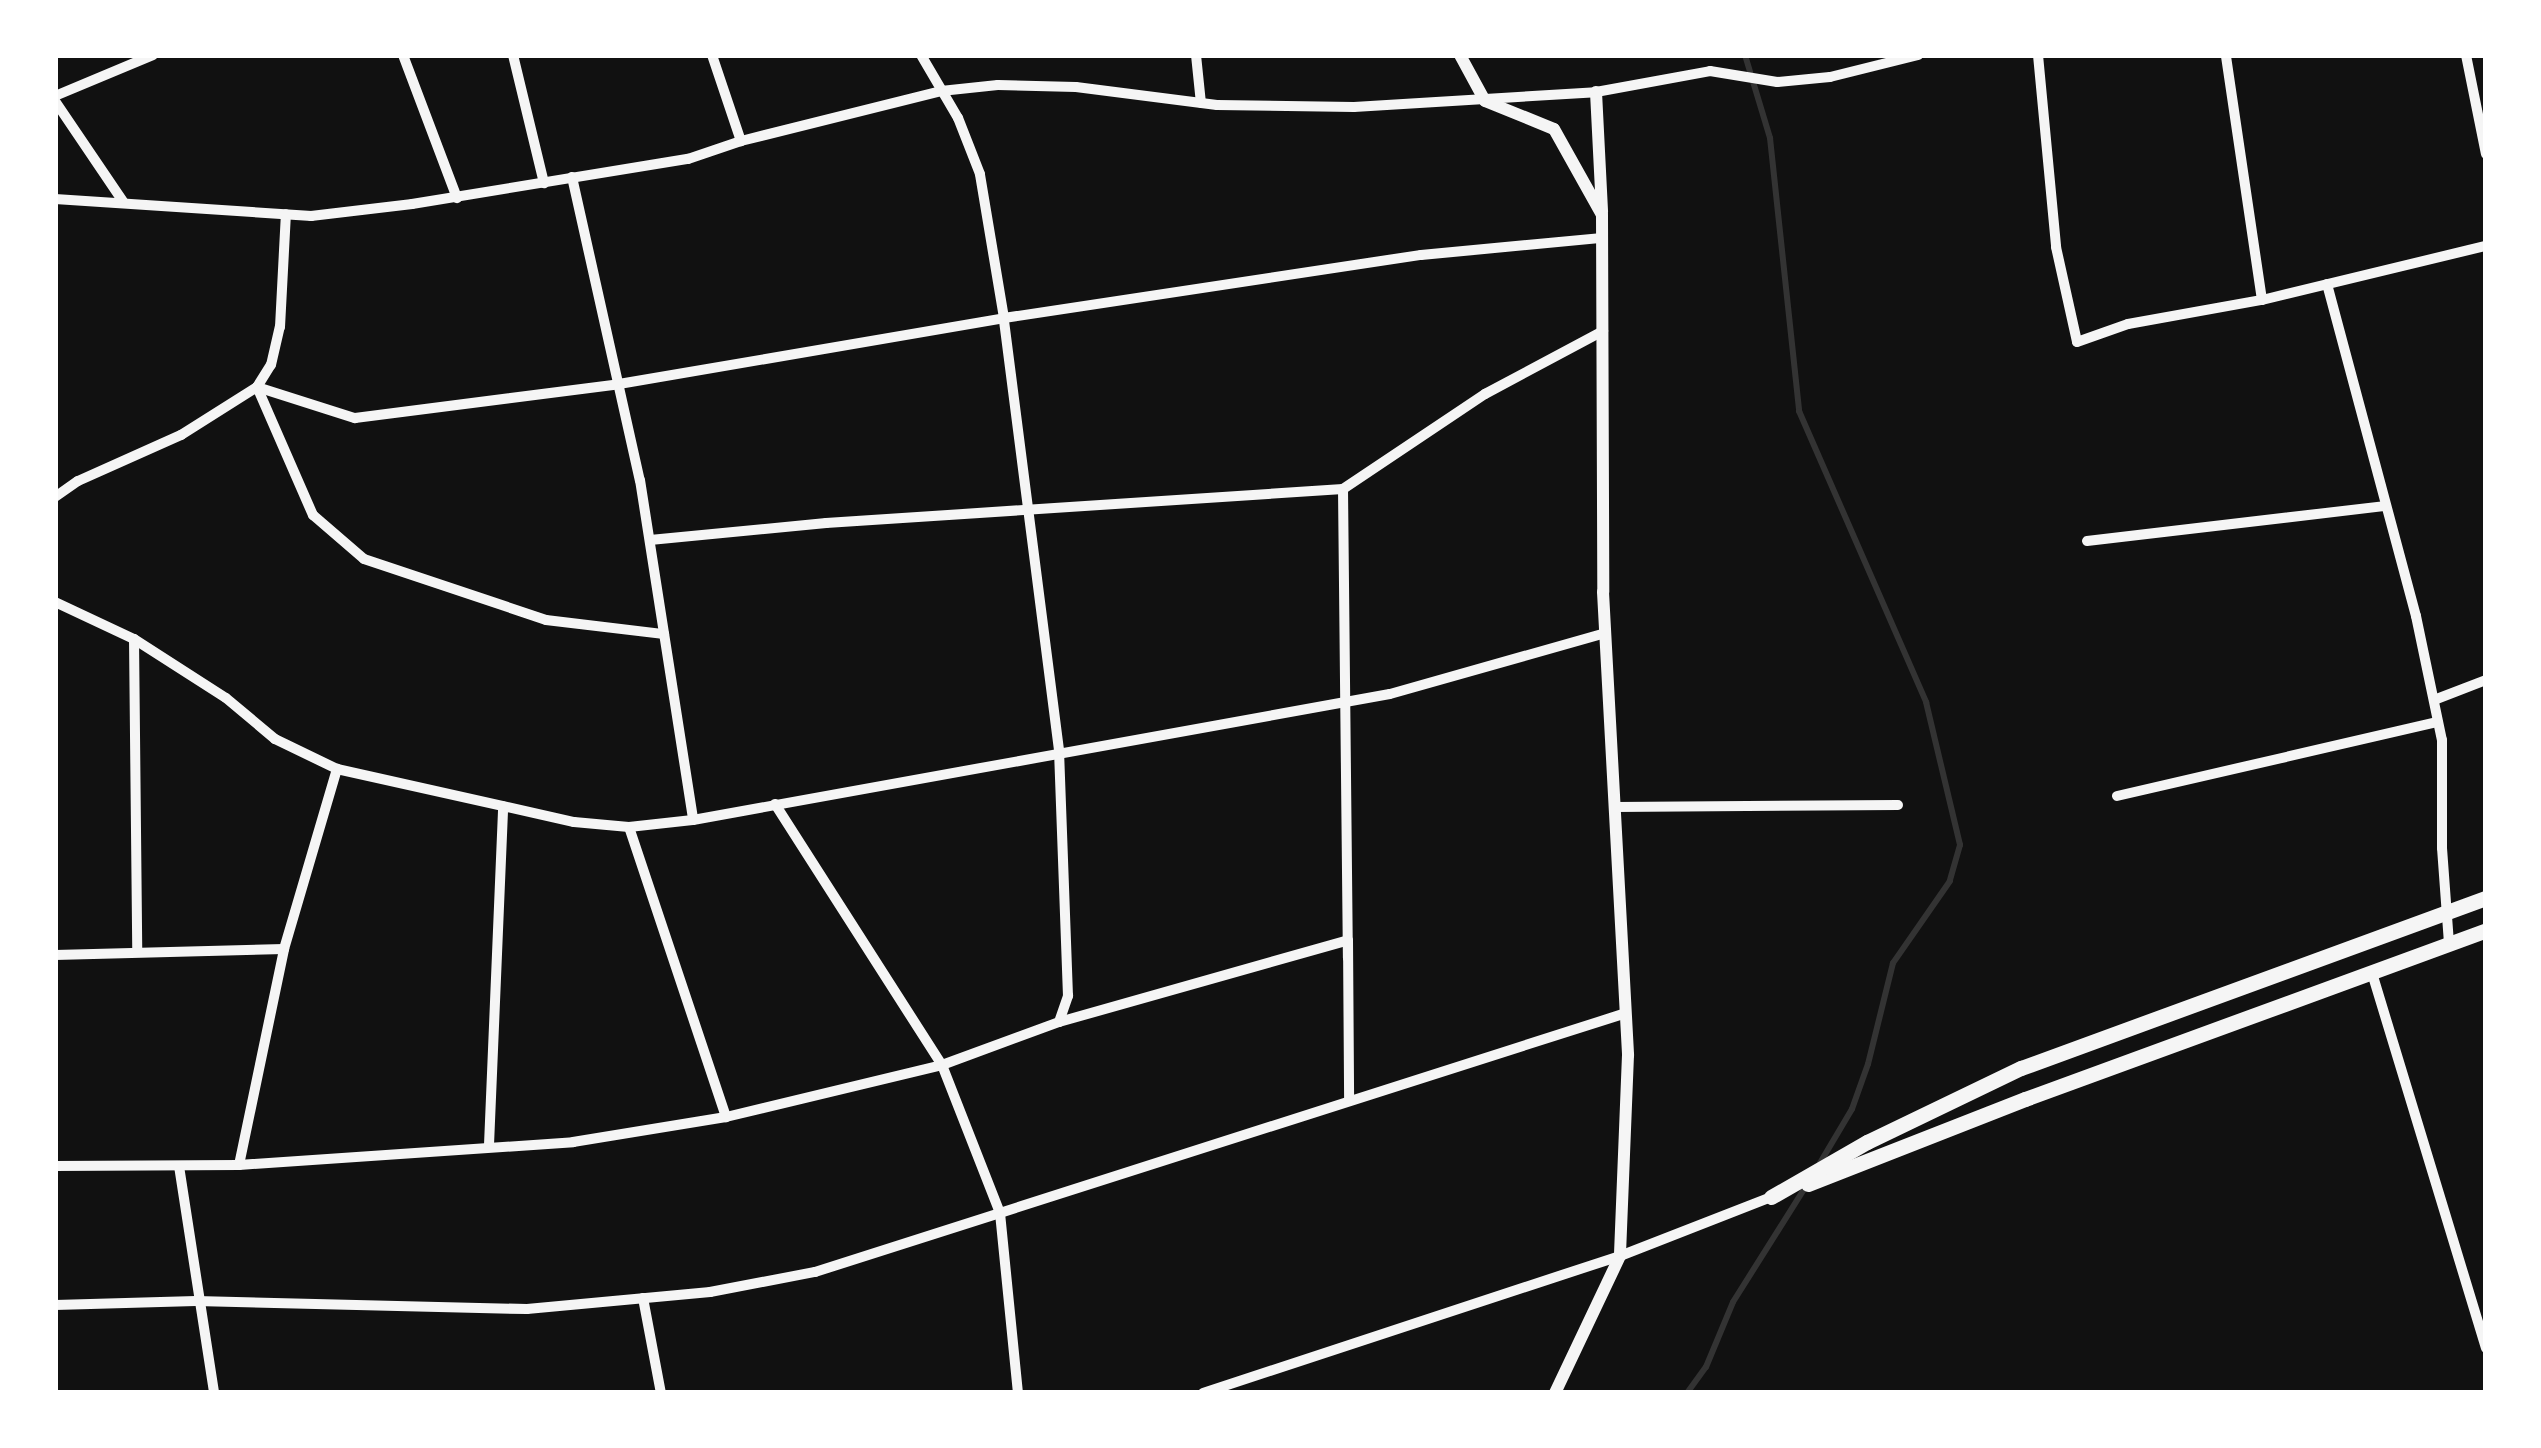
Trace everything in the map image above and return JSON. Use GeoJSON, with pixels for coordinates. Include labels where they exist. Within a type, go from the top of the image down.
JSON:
{"type":"FeatureCollection","features":[{"type":"Feature","properties":{"kind":"main road"},"geometry":{"type":"LineString","coordinates":[[1770,1197],[1868,1142],[2022,1068],[2486,898]]}},
{"type":"Feature","properties":{"kind":"main road"},"geometry":{"type":"LineString","coordinates":[[1770,1197],[1862,1166],[2025,1099],[2486,930]]}},
{"type":"Feature","properties":{"kind":"street"},"geometry":{"type":"LineString","coordinates":[[124,204],[55,99],[153,55]]}},
{"type":"Feature","properties":{"kind":"street"},"geometry":{"type":"LineString","coordinates":[[403,55],[457,198]]}},
{"type":"Feature","properties":{"kind":"street"},"geometry":{"type":"LineString","coordinates":[[513,55],[544,183]]}},
{"type":"Feature","properties":{"kind":"street"},"geometry":{"type":"LineString","coordinates":[[712,55],[741,141]]}},
{"type":"Feature","properties":{"kind":"street"},"geometry":{"type":"LineString","coordinates":[[920,55],[970,143],[980,174],[1004,318],[1059,750],[1068,996],[1059,1022]]}},
{"type":"Feature","properties":{"kind":"street"},"geometry":{"type":"LineString","coordinates":[[1196,55],[1201,103]]}},
{"type":"Feature","properties":{"kind":"street"},"geometry":{"type":"LineString","coordinates":[[1460,55],[1485,101],[1554,130],[1602,215]]}},
{"type":"Feature","properties":{"kind":"street"},"geometry":{"type":"LineString","coordinates":[[55,199],[311,216],[457,198],[688,160],[741,141],[941,91],[998,85],[1076,87],[1201,103],[1354,107],[1596,92],[1710,71],[1777,82],[1830,77],[1918,55]]}},
{"type":"Feature","properties":{"kind":"street"},"geometry":{"type":"LineString","coordinates":[[2038,55],[2056,247],[2076,342],[2128,324],[2262,300],[2486,246]]}},
{"type":"Feature","properties":{"kind":"street"},"geometry":{"type":"LineString","coordinates":[[2226,55],[2262,300]]}},
{"type":"Feature","properties":{"kind":"street"},"geometry":{"type":"LineString","coordinates":[[2466,55],[2486,154]]}},
{"type":"Feature","properties":{"kind":"street"},"geometry":{"type":"LineString","coordinates":[[1555,1393],[1620,1256],[1626,1013],[1606,633],[1602,215],[1596,92]]}},
{"type":"Feature","properties":{"kind":"street"},"geometry":{"type":"LineString","coordinates":[[572,177],[650,540],[693,820]]}},
{"type":"Feature","properties":{"kind":"street"},"geometry":{"type":"LineString","coordinates":[[55,497],[78,482],[181,436],[257,387],[272,365],[280,327],[286,214]]}},
{"type":"Feature","properties":{"kind":"street"},"geometry":{"type":"LineString","coordinates":[[257,387],[355,418],[619,384],[1004,318],[1421,256],[1602,238]]}},
{"type":"Feature","properties":{"kind":"street"},"geometry":{"type":"LineString","coordinates":[[2327,284],[2434,700],[2448,942]]}},
{"type":"Feature","properties":{"kind":"street"},"geometry":{"type":"LineString","coordinates":[[650,540],[1343,489],[1485,394],[1602,331]]}},
{"type":"Feature","properties":{"kind":"street"},"geometry":{"type":"LineString","coordinates":[[257,387],[313,516],[364,559],[546,620],[664,634]]}},
{"type":"Feature","properties":{"kind":"street"},"geometry":{"type":"LineString","coordinates":[[1343,489],[1349,1101]]}},
{"type":"Feature","properties":{"kind":"street"},"geometry":{"type":"LineString","coordinates":[[2088,541],[2386,506]]}},
{"type":"Feature","properties":{"kind":"street"},"geometry":{"type":"LineString","coordinates":[[55,602],[134,639],[226,698],[275,739],[338,769],[574,822],[629,827],[693,820],[1059,750],[1390,694],[1606,633]]}},
{"type":"Feature","properties":{"kind":"street"},"geometry":{"type":"LineString","coordinates":[[134,639],[137,951]]}},
{"type":"Feature","properties":{"kind":"street"},"geometry":{"type":"LineString","coordinates":[[2434,700],[2486,680]]}},
{"type":"Feature","properties":{"kind":"street"},"geometry":{"type":"LineString","coordinates":[[2117,796],[2438,722]]}},
{"type":"Feature","properties":{"kind":"street"},"geometry":{"type":"LineString","coordinates":[[239,1165],[284,949],[338,769]]}},
{"type":"Feature","properties":{"kind":"street"},"geometry":{"type":"LineString","coordinates":[[776,804],[942,1065],[1000,1213],[1018,1393]]}},
{"type":"Feature","properties":{"kind":"street"},"geometry":{"type":"LineString","coordinates":[[1615,807],[1898,805]]}},
{"type":"Feature","properties":{"kind":"street"},"geometry":{"type":"LineString","coordinates":[[489,1146],[503,806]]}},
{"type":"Feature","properties":{"kind":"street"},"geometry":{"type":"LineString","coordinates":[[629,827],[726,1117]]}},
{"type":"Feature","properties":{"kind":"street"},"geometry":{"type":"LineString","coordinates":[[55,1166],[239,1165],[573,1142],[726,1117],[942,1065],[1059,1022],[1348,940],[1348,958]]}},
{"type":"Feature","properties":{"kind":"street"},"geometry":{"type":"LineString","coordinates":[[55,955],[284,949]]}},
{"type":"Feature","properties":{"kind":"street"},"geometry":{"type":"LineString","coordinates":[[2372,972],[2486,1348]]}},
{"type":"Feature","properties":{"kind":"street"},"geometry":{"type":"LineString","coordinates":[[55,1306],[196,1301],[527,1309],[710,1292],[814,1272],[1626,1013]]}},
{"type":"Feature","properties":{"kind":"street"},"geometry":{"type":"LineString","coordinates":[[180,1166],[196,1301],[214,1393]]}},
{"type":"Feature","properties":{"kind":"street"},"geometry":{"type":"LineString","coordinates":[[1203,1393],[1620,1256],[1770,1197]]}},
{"type":"Feature","properties":{"kind":"street"},"geometry":{"type":"LineString","coordinates":[[644,1298],[661,1393]]}},
{"type":"Feature","properties":{"kind":"waterway"},"geometry":{"type":"LineString","coordinates":[[1745,55],[1770,138],[1799,411],[1926,702],[1960,845],[1950,881],[1893,963],[1868,1064],[1852,1109],[1820,1163]]}},
{"type":"Feature","properties":{"kind":"waterway"},"geometry":{"type":"LineString","coordinates":[[1687,1393],[1706,1367],[1733,1302],[1808,1183]]}}]}
